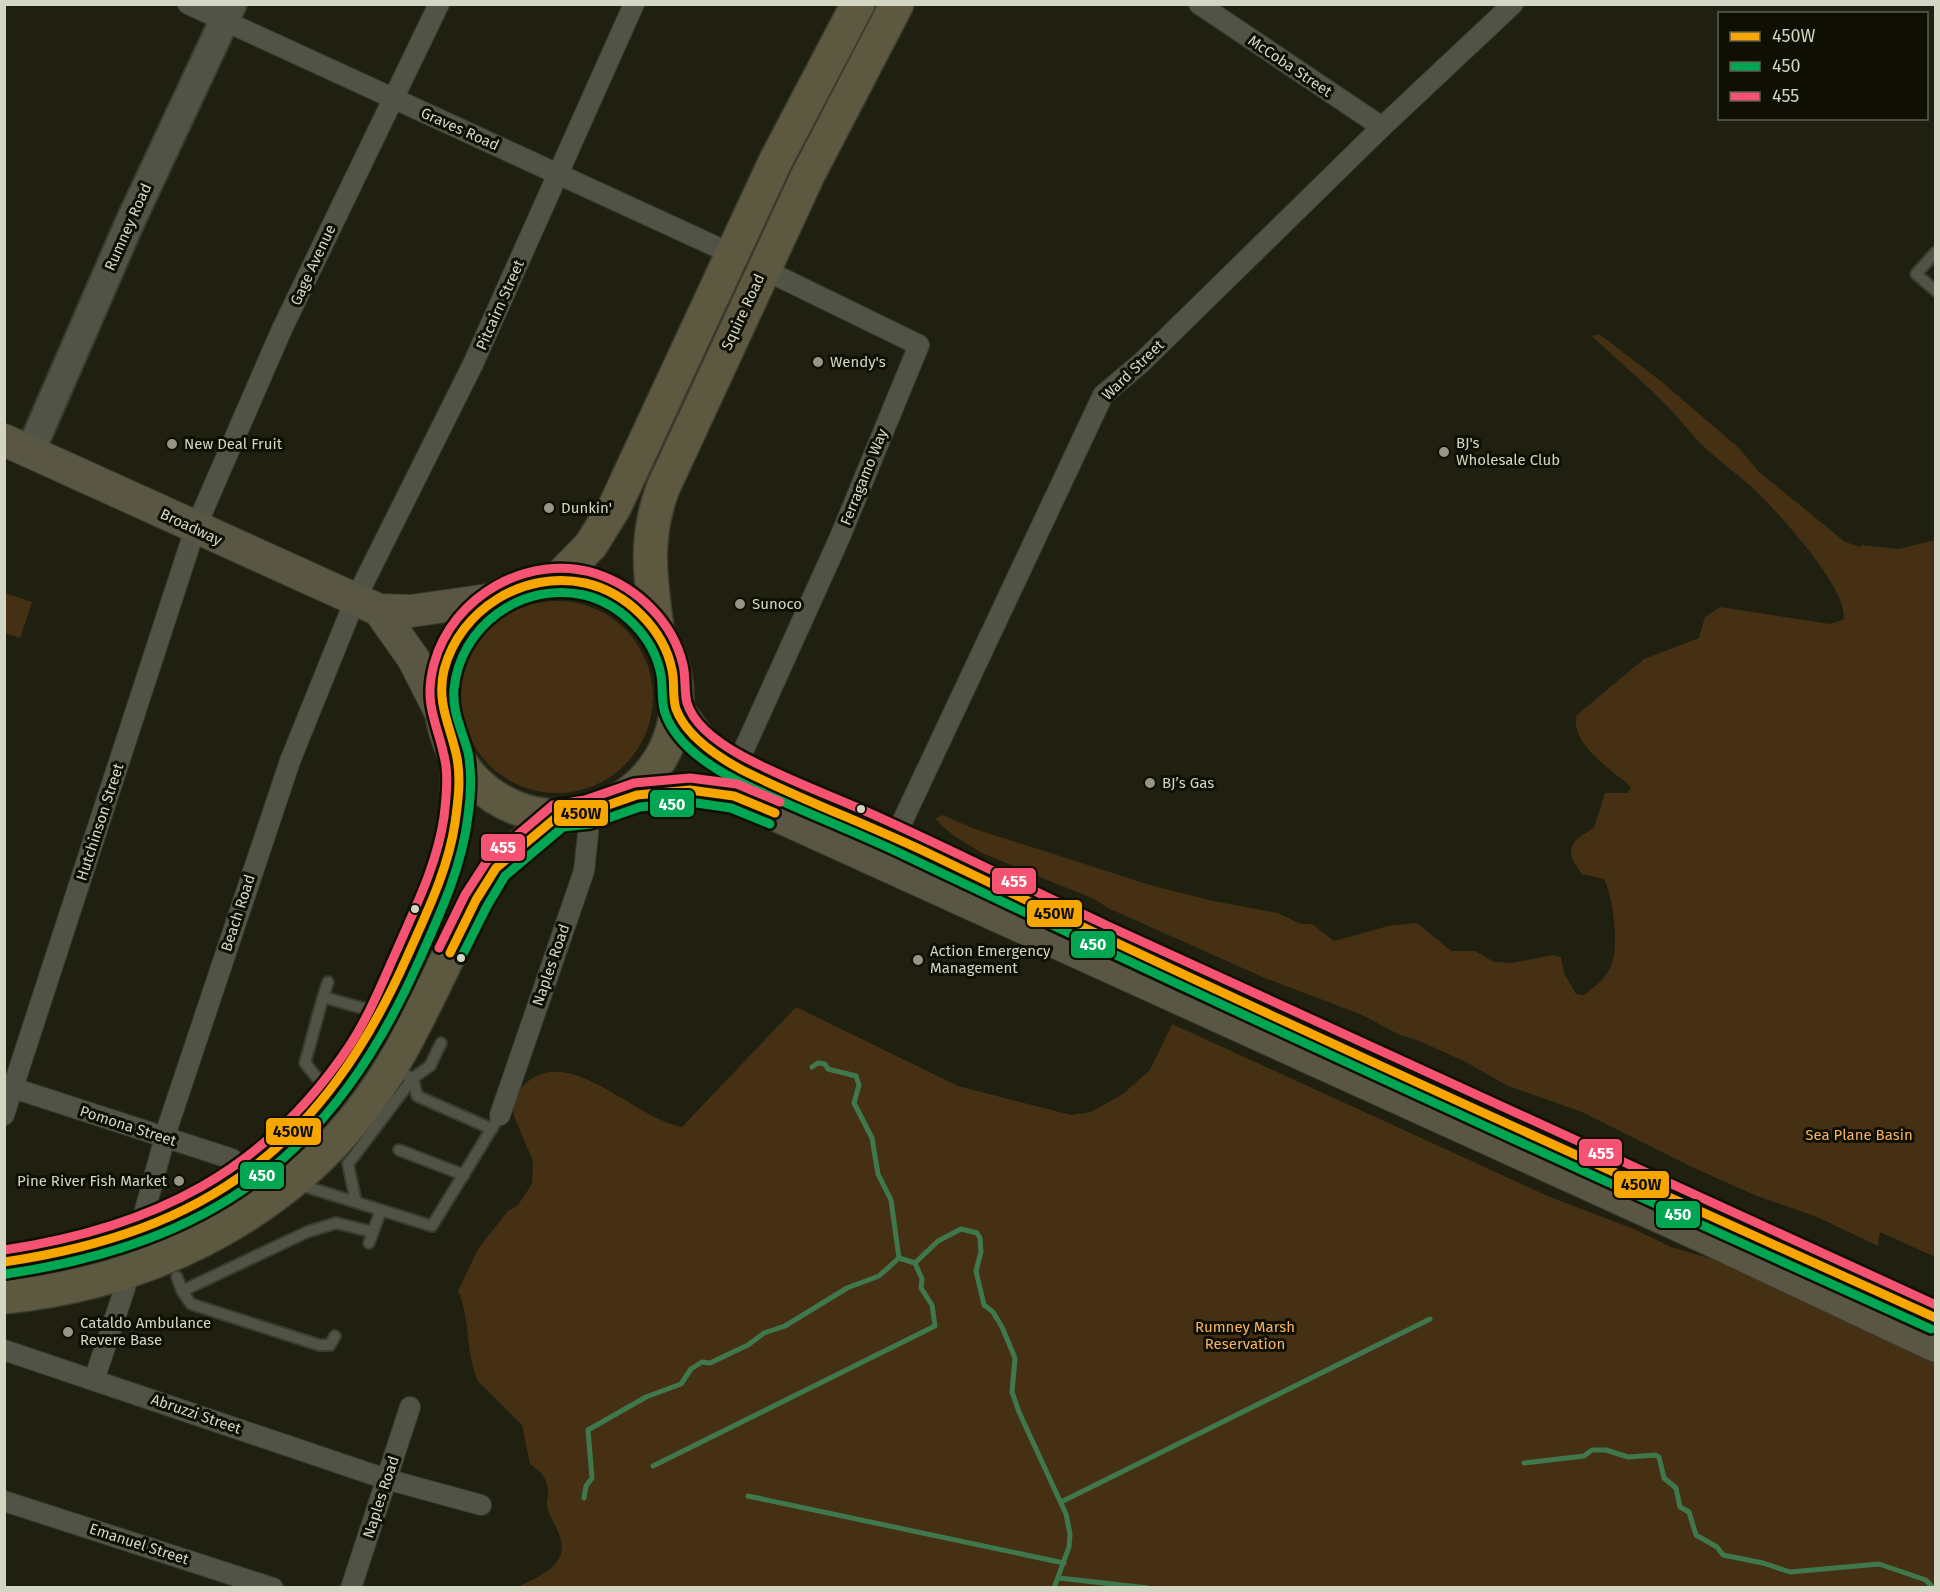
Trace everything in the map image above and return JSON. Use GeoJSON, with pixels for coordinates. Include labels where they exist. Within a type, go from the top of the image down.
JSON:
{"type":"FeatureCollection","features":[{"type":"Feature","properties":{"kind":"highway"},"geometry":{"type":"LineString","coordinates":[[557,580],[591,544],[615,506],[732,254],[799,116],[858,4]]}},
{"type":"Feature","properties":{"kind":"highway","name":"Squire Road"},"geometry":{"type":"LineString","coordinates":[[658,636],[649,562],[653,517],[685,438],[763,269],[824,142],[897,4]]}},
{"type":"Feature","properties":{"kind":"highway"},"geometry":{"type":"LineString","coordinates":[[4,1297],[52,1291],[128,1273],[172,1256],[216,1234],[258,1208],[295,1179],[342,1132],[381,1083],[412,1029],[483,887],[502,863],[573,814],[619,799],[643,780],[656,764],[670,737],[676,707],[673,670],[658,636],[639,612],[615,595],[587,584],[557,580],[531,583],[495,599],[472,618],[454,643],[444,672],[442,717],[457,756],[475,781],[499,800],[528,812],[573,814]]}},
{"type":"Feature","properties":{"kind":"highway"},"geometry":{"type":"LineString","coordinates":[[4,1262],[81,1251],[140,1232],[196,1206],[248,1172],[294,1133],[336,1086],[363,1047],[385,1006],[446,863],[456,814],[457,756]]}},
{"type":"Feature","properties":{"kind":"main road","name":"Broadway"},"geometry":{"type":"LineString","coordinates":[[17,446],[195,529],[367,605],[411,611],[495,599]]}},
{"type":"Feature","properties":{"kind":"main road"},"geometry":{"type":"LineString","coordinates":[[367,605],[413,658],[442,717]]}},
{"type":"Feature","properties":{"kind":"main road"},"geometry":{"type":"LineString","coordinates":[[676,707],[703,743],[736,767],[895,837],[1054,914],[1935,1318]]}},
{"type":"Feature","properties":{"kind":"main road"},"geometry":{"type":"LineString","coordinates":[[619,799],[672,790],[714,791],[734,796],[1711,1240],[1935,1346]]}},
{"type":"Feature","properties":{"kind":"street","name":"Graves Road"},"geometry":{"type":"LineString","coordinates":[[188,4],[228,13],[392,99],[732,254]]}},
{"type":"Feature","properties":{"kind":"street","name":"Gage Avenue"},"geometry":{"type":"LineString","coordinates":[[195,529],[282,329],[439,4]]}},
{"type":"Feature","properties":{"kind":"street","name":"Pitcairn Street"},"geometry":{"type":"LineString","coordinates":[[367,605],[634,4]]}},
{"type":"Feature","properties":{"kind":"street","name":"McCoba Street"},"geometry":{"type":"LineString","coordinates":[[1198,4],[1382,127]]}},
{"type":"Feature","properties":{"kind":"street","name":"Ward Street"},"geometry":{"type":"LineString","coordinates":[[895,837],[1103,395],[1141,363],[1382,127],[1513,4]]}},
{"type":"Feature","properties":{"kind":"street","name":"Rumney Road"},"geometry":{"type":"LineString","coordinates":[[17,446],[134,214],[228,13]]}},
{"type":"Feature","properties":{"kind":"street","name":"Ferragamo Way"},"geometry":{"type":"LineString","coordinates":[[736,767],[840,537],[919,345],[763,269]]}},
{"type":"Feature","properties":{"kind":"street","name":"Hutchinson Street"},"geometry":{"type":"LineString","coordinates":[[4,1115],[9,1086],[195,529]]}},
{"type":"Feature","properties":{"kind":"street","name":"Beach Road"},"geometry":{"type":"LineString","coordinates":[[140,1232],[164,1138],[290,761],[367,605]]}},
{"type":"Feature","properties":{"kind":"street","name":"Naples Road"},"geometry":{"type":"LineString","coordinates":[[496,1122],[584,871],[588,834],[573,814]]}},
{"type":"Feature","properties":{"kind":"street","name":"Pomona Street"},"geometry":{"type":"LineString","coordinates":[[9,1086],[232,1159],[248,1172]]}},
{"type":"Feature","properties":{"kind":"street"},"geometry":{"type":"LineString","coordinates":[[94,1380],[128,1273]]}},
{"type":"Feature","properties":{"kind":"street","name":"Abruzzi Street"},"geometry":{"type":"LineString","coordinates":[[4,1350],[386,1479],[481,1504]]}},
{"type":"Feature","properties":{"kind":"street","name":"Naples Road"},"geometry":{"type":"LineString","coordinates":[[351,1587],[410,1407]]}},
{"type":"Feature","properties":{"kind":"street","name":"Emanuel Street"},"geometry":{"type":"LineString","coordinates":[[4,1501],[273,1587]]}},
{"type":"Feature","properties":{"kind":"lane"},"geometry":{"type":"LineString","coordinates":[[1935,252],[1916,274],[1935,291]]}},
{"type":"Feature","properties":{"kind":"lane"},"geometry":{"type":"LineString","coordinates":[[328,982],[304,1063],[318,1079],[336,1086]]}},
{"type":"Feature","properties":{"kind":"lane"},"geometry":{"type":"LineString","coordinates":[[323,997],[362,1008],[385,1006]]}},
{"type":"Feature","properties":{"kind":"lane"},"geometry":{"type":"LineString","coordinates":[[348,1164],[413,1078],[430,1066],[441,1043]]}},
{"type":"Feature","properties":{"kind":"lane"},"geometry":{"type":"LineString","coordinates":[[381,1083],[402,1074],[413,1078]]}},
{"type":"Feature","properties":{"kind":"lane"},"geometry":{"type":"LineString","coordinates":[[295,1179],[307,1187],[432,1226],[496,1122],[417,1096],[413,1078]]}},
{"type":"Feature","properties":{"kind":"lane"},"geometry":{"type":"LineString","coordinates":[[399,1150],[464,1175]]}},
{"type":"Feature","properties":{"kind":"lane"},"geometry":{"type":"LineString","coordinates":[[340,1154],[348,1164],[356,1202]]}},
{"type":"Feature","properties":{"kind":"lane"},"geometry":{"type":"LineString","coordinates":[[369,1243],[381,1210]]}},
{"type":"Feature","properties":{"kind":"lane"},"geometry":{"type":"LineString","coordinates":[[182,1291],[307,1232],[336,1223],[373,1232]]}},
{"type":"Feature","properties":{"kind":"lane"},"geometry":{"type":"LineString","coordinates":[[177,1277],[182,1291],[191,1304],[318,1345],[330,1345],[335,1336]]}},
{"type":"Feature","properties":{"kind":"green space","name":"Sea Plane Basin"},"geometry":{"type":"Polygon","coordinates":[[[1599,334],[1662,382],[1739,448],[1758,471],[1845,542],[1861,547],[1861,545],[1899,549],[1935,540],[1935,1257],[1880,1232],[1878,1246],[1817,1217],[1757,1196],[1694,1168],[1582,1112],[1508,1086],[1466,1062],[1417,1040],[1400,1035],[1360,1014],[1265,978],[1108,908],[1094,899],[982,853],[951,834],[935,819],[942,815],[975,829],[1150,885],[1213,901],[1278,913],[1301,924],[1312,924],[1334,941],[1388,926],[1417,923],[1451,951],[1475,951],[1494,962],[1512,963],[1553,955],[1561,957],[1564,973],[1576,994],[1584,995],[1601,981],[1610,968],[1615,944],[1614,920],[1604,879],[1582,874],[1572,859],[1572,847],[1579,837],[1594,828],[1605,793],[1627,793],[1631,787],[1586,746],[1576,726],[1577,715],[1644,659],[1699,638],[1705,617],[1720,607],[1830,624],[1843,620],[1843,607],[1836,590],[1809,550],[1792,530],[1752,487],[1706,449],[1660,399],[1592,336],[1599,334]]]}},
{"type":"Feature","properties":{"kind":"green space"},"geometry":{"type":"Polygon","coordinates":[[[5,593],[32,602],[20,638],[5,633],[5,593]]]}},
{"type":"Feature","properties":{"kind":"green space"},"geometry":{"type":"Polygon","coordinates":[[[548,601],[566,601],[594,608],[611,617],[625,629],[637,643],[646,660],[653,697],[646,734],[637,751],[625,765],[611,777],[594,786],[566,793],[548,793],[520,786],[503,777],[477,751],[465,725],[461,706],[461,688],[468,660],[477,643],[503,617],[529,605],[548,601]]]}},
{"type":"Feature","properties":{"kind":"green space","name":"Rumney Marsh Reservation"},"geometry":{"type":"Polygon","coordinates":[[[796,1007],[958,1086],[1071,1115],[1091,1112],[1123,1094],[1150,1070],[1172,1024],[1550,1197],[1634,1229],[1671,1247],[1738,1267],[1935,1363],[1935,1587],[517,1587],[549,1570],[560,1556],[562,1547],[547,1507],[548,1489],[541,1473],[530,1464],[522,1425],[478,1381],[471,1359],[465,1313],[458,1291],[478,1249],[508,1211],[518,1205],[532,1184],[533,1161],[514,1116],[512,1100],[530,1080],[550,1072],[571,1074],[594,1082],[661,1120],[682,1127],[796,1007]]]}},
{"type":"Feature","properties":{"kind":"waterway"},"geometry":{"type":"LineString","coordinates":[[653,1466],[935,1326],[932,1305],[921,1288],[922,1279],[915,1263],[899,1258],[891,1200],[878,1174],[872,1138],[854,1103],[859,1085],[856,1076],[828,1069],[825,1064],[818,1063],[812,1067]]}},
{"type":"Feature","properties":{"kind":"waterway"},"geometry":{"type":"LineString","coordinates":[[915,1263],[938,1241],[961,1229],[977,1233],[980,1238],[981,1252],[976,1271],[984,1305],[993,1312],[1002,1327],[1015,1358],[1012,1392],[1066,1514],[1070,1534],[1069,1547],[1054,1588]]}},
{"type":"Feature","properties":{"kind":"waterway"},"geometry":{"type":"LineString","coordinates":[[584,1498],[586,1486],[592,1478],[588,1430],[646,1397],[681,1384],[691,1369],[702,1362],[710,1363],[748,1345],[764,1333],[785,1326],[847,1288],[879,1276],[899,1258]]}},
{"type":"Feature","properties":{"kind":"waterway"},"geometry":{"type":"LineString","coordinates":[[1061,1502],[1430,1319]]}},
{"type":"Feature","properties":{"kind":"waterway"},"geometry":{"type":"LineString","coordinates":[[1524,1463],[1584,1456],[1592,1450],[1606,1450],[1628,1457],[1656,1455],[1659,1457],[1664,1478],[1676,1488],[1680,1507],[1689,1512],[1696,1535],[1717,1547],[1723,1555],[1763,1563],[1790,1572],[1879,1564],[1926,1580],[1933,1588]]}},
{"type":"Feature","properties":{"kind":"waterway"},"geometry":{"type":"LineString","coordinates":[[748,1496],[1064,1563]]}},
{"type":"Feature","properties":{"kind":"waterway"},"geometry":{"type":"LineString","coordinates":[[1059,1578],[1148,1588]]}},
{"type":"Feature","properties":{"kind":"transit line","name":"455"},"geometry":{"type":"LineString","coordinates":[[4,1250],[109,1227],[156,1209],[201,1187],[243,1160],[281,1128],[317,1089],[350,1045],[369,1011],[418,903],[441,835],[447,772],[433,716],[430,693],[434,664],[443,640],[458,618],[476,600],[497,585],[520,575],[545,569],[571,569],[597,574],[612,580],[640,598],[652,609],[662,621],[678,649],[684,670],[687,703],[691,711],[702,727],[742,756],[913,833],[1418,1069],[1936,1305]]}},
{"type":"Feature","properties":{"kind":"transit line","name":"450W"},"geometry":{"type":"LineString","coordinates":[[4,1262],[76,1248],[141,1228],[199,1202],[250,1169],[296,1129],[337,1080],[374,1023],[407,957],[436,892],[452,840],[458,799],[458,766],[442,694],[444,670],[452,648],[464,629],[480,612],[498,599],[518,589],[539,583],[562,581],[585,583],[600,588],[615,595],[641,614],[661,640],[668,655],[673,675],[676,709],[681,719],[704,745],[742,770],[908,844],[1433,1090],[1936,1318]]}},
{"type":"Feature","properties":{"kind":"transit line","name":"450"},"geometry":{"type":"LineString","coordinates":[[6,1274],[80,1260],[146,1239],[205,1213],[258,1179],[305,1138],[347,1089],[384,1031],[418,963],[449,891],[461,854],[469,808],[471,776],[468,752],[454,705],[454,689],[459,666],[468,646],[481,628],[498,613],[517,602],[538,595],[561,592],[598,599],[623,614],[634,624],[643,635],[657,661],[661,675],[665,713],[670,725],[696,754],[740,782],[886,846],[1417,1095],[1931,1329]]}},
{"type":"Feature","properties":{"kind":"transit line","name":"455"},"geometry":{"type":"LineString","coordinates":[[439,948],[465,895],[487,861],[553,805],[585,800],[634,783],[690,778],[737,784],[780,802]]}},
{"type":"Feature","properties":{"kind":"transit line","name":"450W"},"geometry":{"type":"LineString","coordinates":[[450,953],[476,900],[496,868],[558,816],[588,812],[637,795],[690,790],[734,796],[775,813]]}},
{"type":"Feature","properties":{"kind":"transit line","name":"450"},"geometry":{"type":"LineString","coordinates":[[461,958],[505,876],[563,827],[591,824],[640,807],[690,802],[731,808],[770,824]]}},
{"type":"Feature","properties":{"kind":"place","name":"Wendy's"},"geometry":{"type":"Point","coordinates":[818,362]}},
{"type":"Feature","properties":{"kind":"place","name":"New Deal Fruit"},"geometry":{"type":"Point","coordinates":[172,444]}},
{"type":"Feature","properties":{"kind":"place","name":"BJ's Wholesale Club"},"geometry":{"type":"Point","coordinates":[1444,452]}},
{"type":"Feature","properties":{"kind":"place","name":"Dunkin'"},"geometry":{"type":"Point","coordinates":[549,508]}},
{"type":"Feature","properties":{"kind":"place","name":"Sunoco"},"geometry":{"type":"Point","coordinates":[740,604]}},
{"type":"Feature","properties":{"kind":"place","name":"BJ’s Gas"},"geometry":{"type":"Point","coordinates":[1150,783]}},
{"type":"Feature","properties":{"kind":"place","name":"Action Emergency Management"},"geometry":{"type":"Point","coordinates":[918,960]}},
{"type":"Feature","properties":{"kind":"place","name":"Pine River Fish Market"},"geometry":{"type":"Point","coordinates":[179,1181]}},
{"type":"Feature","properties":{"kind":"place","name":"Cataldo Ambulance Revere Base"},"geometry":{"type":"Point","coordinates":[68,1332]}}]}
